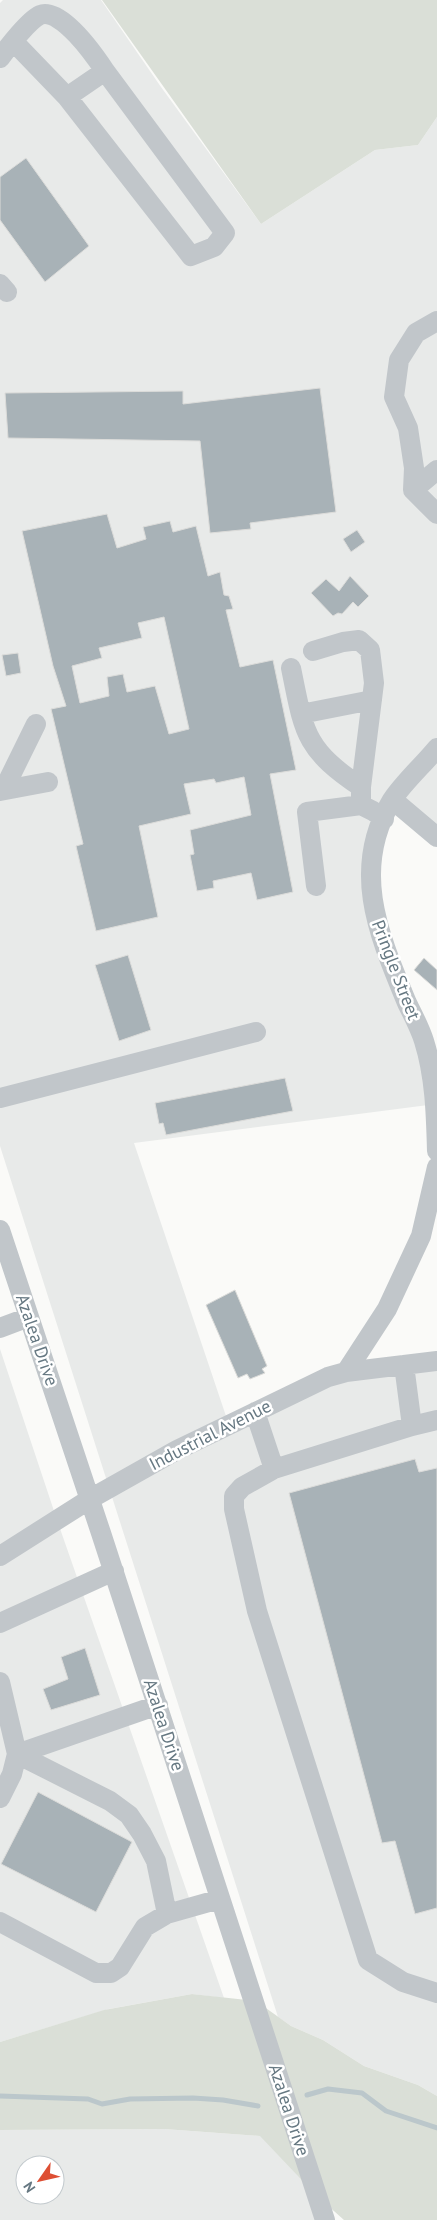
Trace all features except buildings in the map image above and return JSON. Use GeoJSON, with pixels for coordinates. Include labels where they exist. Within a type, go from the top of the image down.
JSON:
{"type":"FeatureCollection","features":[{"type":"Feature","properties":{"kind":"street"},"geometry":{"type":"LineString","coordinates":[[0,58],[33,20],[41,15],[51,14],[65,23],[92,52],[225,233],[214,247],[191,256],[67,97],[14,42]]}},
{"type":"Feature","properties":{"kind":"street"},"geometry":{"type":"LineString","coordinates":[[67,97],[105,71]]}},
{"type":"Feature","properties":{"kind":"street"},"geometry":{"type":"LineString","coordinates":[[437,321],[416,333],[399,360],[394,396],[408,428],[414,468],[413,490],[437,514]]}},
{"type":"Feature","properties":{"kind":"street"},"geometry":{"type":"LineString","coordinates":[[413,490],[437,470]]}},
{"type":"Feature","properties":{"kind":"street"},"geometry":{"type":"LineString","coordinates":[[313,651],[343,642],[359,640],[370,650],[374,683],[361,796]]}},
{"type":"Feature","properties":{"kind":"street"},"geometry":{"type":"LineString","coordinates":[[291,668],[301,714],[315,749],[373,811],[384,819]]}},
{"type":"Feature","properties":{"kind":"street"},"geometry":{"type":"LineString","coordinates":[[301,714],[372,700]]}},
{"type":"Feature","properties":{"kind":"street"},"geometry":{"type":"LineString","coordinates":[[2,790],[36,724]]}},
{"type":"Feature","properties":{"kind":"street","name":"Pringle Street"},"geometry":{"type":"LineString","coordinates":[[437,748],[393,800],[374,840],[370,874],[372,904],[382,942],[424,1042],[434,1082],[437,1151]]}},
{"type":"Feature","properties":{"kind":"street"},"geometry":{"type":"LineString","coordinates":[[2,790],[48,782]]}},
{"type":"Feature","properties":{"kind":"street"},"geometry":{"type":"LineString","coordinates":[[316,886],[307,812],[361,796]]}},
{"type":"Feature","properties":{"kind":"street"},"geometry":{"type":"LineString","coordinates":[[393,800],[437,837]]}},
{"type":"Feature","properties":{"kind":"street"},"geometry":{"type":"LineString","coordinates":[[0,1098],[256,1032]]}},
{"type":"Feature","properties":{"kind":"street"},"geometry":{"type":"LineString","coordinates":[[346,1372],[387,1309],[421,1236],[436,1175]]}},
{"type":"Feature","properties":{"kind":"street","name":"Azalea Drive"},"geometry":{"type":"LineString","coordinates":[[0,1230],[158,1705],[325,2220]]}},
{"type":"Feature","properties":{"kind":"street"},"geometry":{"type":"LineString","coordinates":[[0,1328],[29,1317]]}},
{"type":"Feature","properties":{"kind":"street","name":"Industrial Avenue"},"geometry":{"type":"LineString","coordinates":[[0,1556],[90,1499],[177,1450],[328,1377],[346,1372],[437,1361]]}},
{"type":"Feature","properties":{"kind":"street"},"geometry":{"type":"LineString","coordinates":[[404,1365],[412,1426]]}},
{"type":"Feature","properties":{"kind":"street"},"geometry":{"type":"LineString","coordinates":[[256,1412],[274,1469]]}},
{"type":"Feature","properties":{"kind":"street"},"geometry":{"type":"LineString","coordinates":[[437,1420],[274,1469],[242,1487],[234,1496],[234,1509],[257,1611],[368,1960],[403,1982],[437,1993]]}},
{"type":"Feature","properties":{"kind":"street"},"geometry":{"type":"LineString","coordinates":[[0,1623],[114,1572]]}},
{"type":"Feature","properties":{"kind":"street"},"geometry":{"type":"LineString","coordinates":[[0,1682],[17,1754],[12,1774],[0,1798]]}},
{"type":"Feature","properties":{"kind":"street"},"geometry":{"type":"LineString","coordinates":[[17,1754],[158,1705]]}},
{"type":"Feature","properties":{"kind":"street"},"geometry":{"type":"LineString","coordinates":[[17,1754],[110,1801],[129,1815],[142,1834],[156,1861],[167,1914]]}},
{"type":"Feature","properties":{"kind":"street"},"geometry":{"type":"LineString","coordinates":[[0,1922],[96,1973],[111,1973],[120,1967],[145,1927],[167,1914],[220,1899]]}},
{"type":"Feature","properties":{"kind":"shaded area"},"geometry":{"type":"Polygon","coordinates":[[[3,0],[101,0],[161,87],[261,224],[375,150],[418,145],[437,117],[437,837],[393,800],[370,874],[436,1104],[134,1143],[229,1425],[328,1377],[437,1361],[437,2096],[418,2085],[364,2066],[323,2040],[291,2026],[278,2017],[0,1146],[0,3],[3,0]]]}},
{"type":"Feature","properties":{"kind":"shaded area"},"geometry":{"type":"Polygon","coordinates":[[[102,0],[437,0],[437,117],[418,145],[375,150],[261,224],[102,0]]]}},
{"type":"Feature","properties":{"kind":"shaded area"},"geometry":{"type":"Polygon","coordinates":[[[0,1349],[57,1520],[224,1998],[192,1994],[109,2009],[0,2042],[0,1349]]]}},
{"type":"Feature","properties":{"kind":"shaded area"},"geometry":{"type":"Polygon","coordinates":[[[192,1994],[256,2001],[291,2026],[323,2040],[364,2066],[418,2085],[437,2096],[437,2220],[344,2220],[316,2195],[260,2136],[164,2129],[0,2130],[0,2042],[104,2010],[192,1994]]]}},
{"type":"Feature","properties":{"kind":"shaded area"},"geometry":{"type":"Polygon","coordinates":[[[294,2127],[324,2220],[0,2220],[0,2130],[164,2129],[260,2136],[294,2127]]]}},
{"type":"Feature","properties":{"kind":"waterway"},"geometry":{"type":"LineString","coordinates":[[307,2095],[328,2089],[362,2093],[386,2111],[437,2128]]}},
{"type":"Feature","properties":{"kind":"waterway"},"geometry":{"type":"LineString","coordinates":[[0,2096],[88,2099],[102,2104],[130,2099],[193,2098],[223,2100],[258,2106]]}}]}
